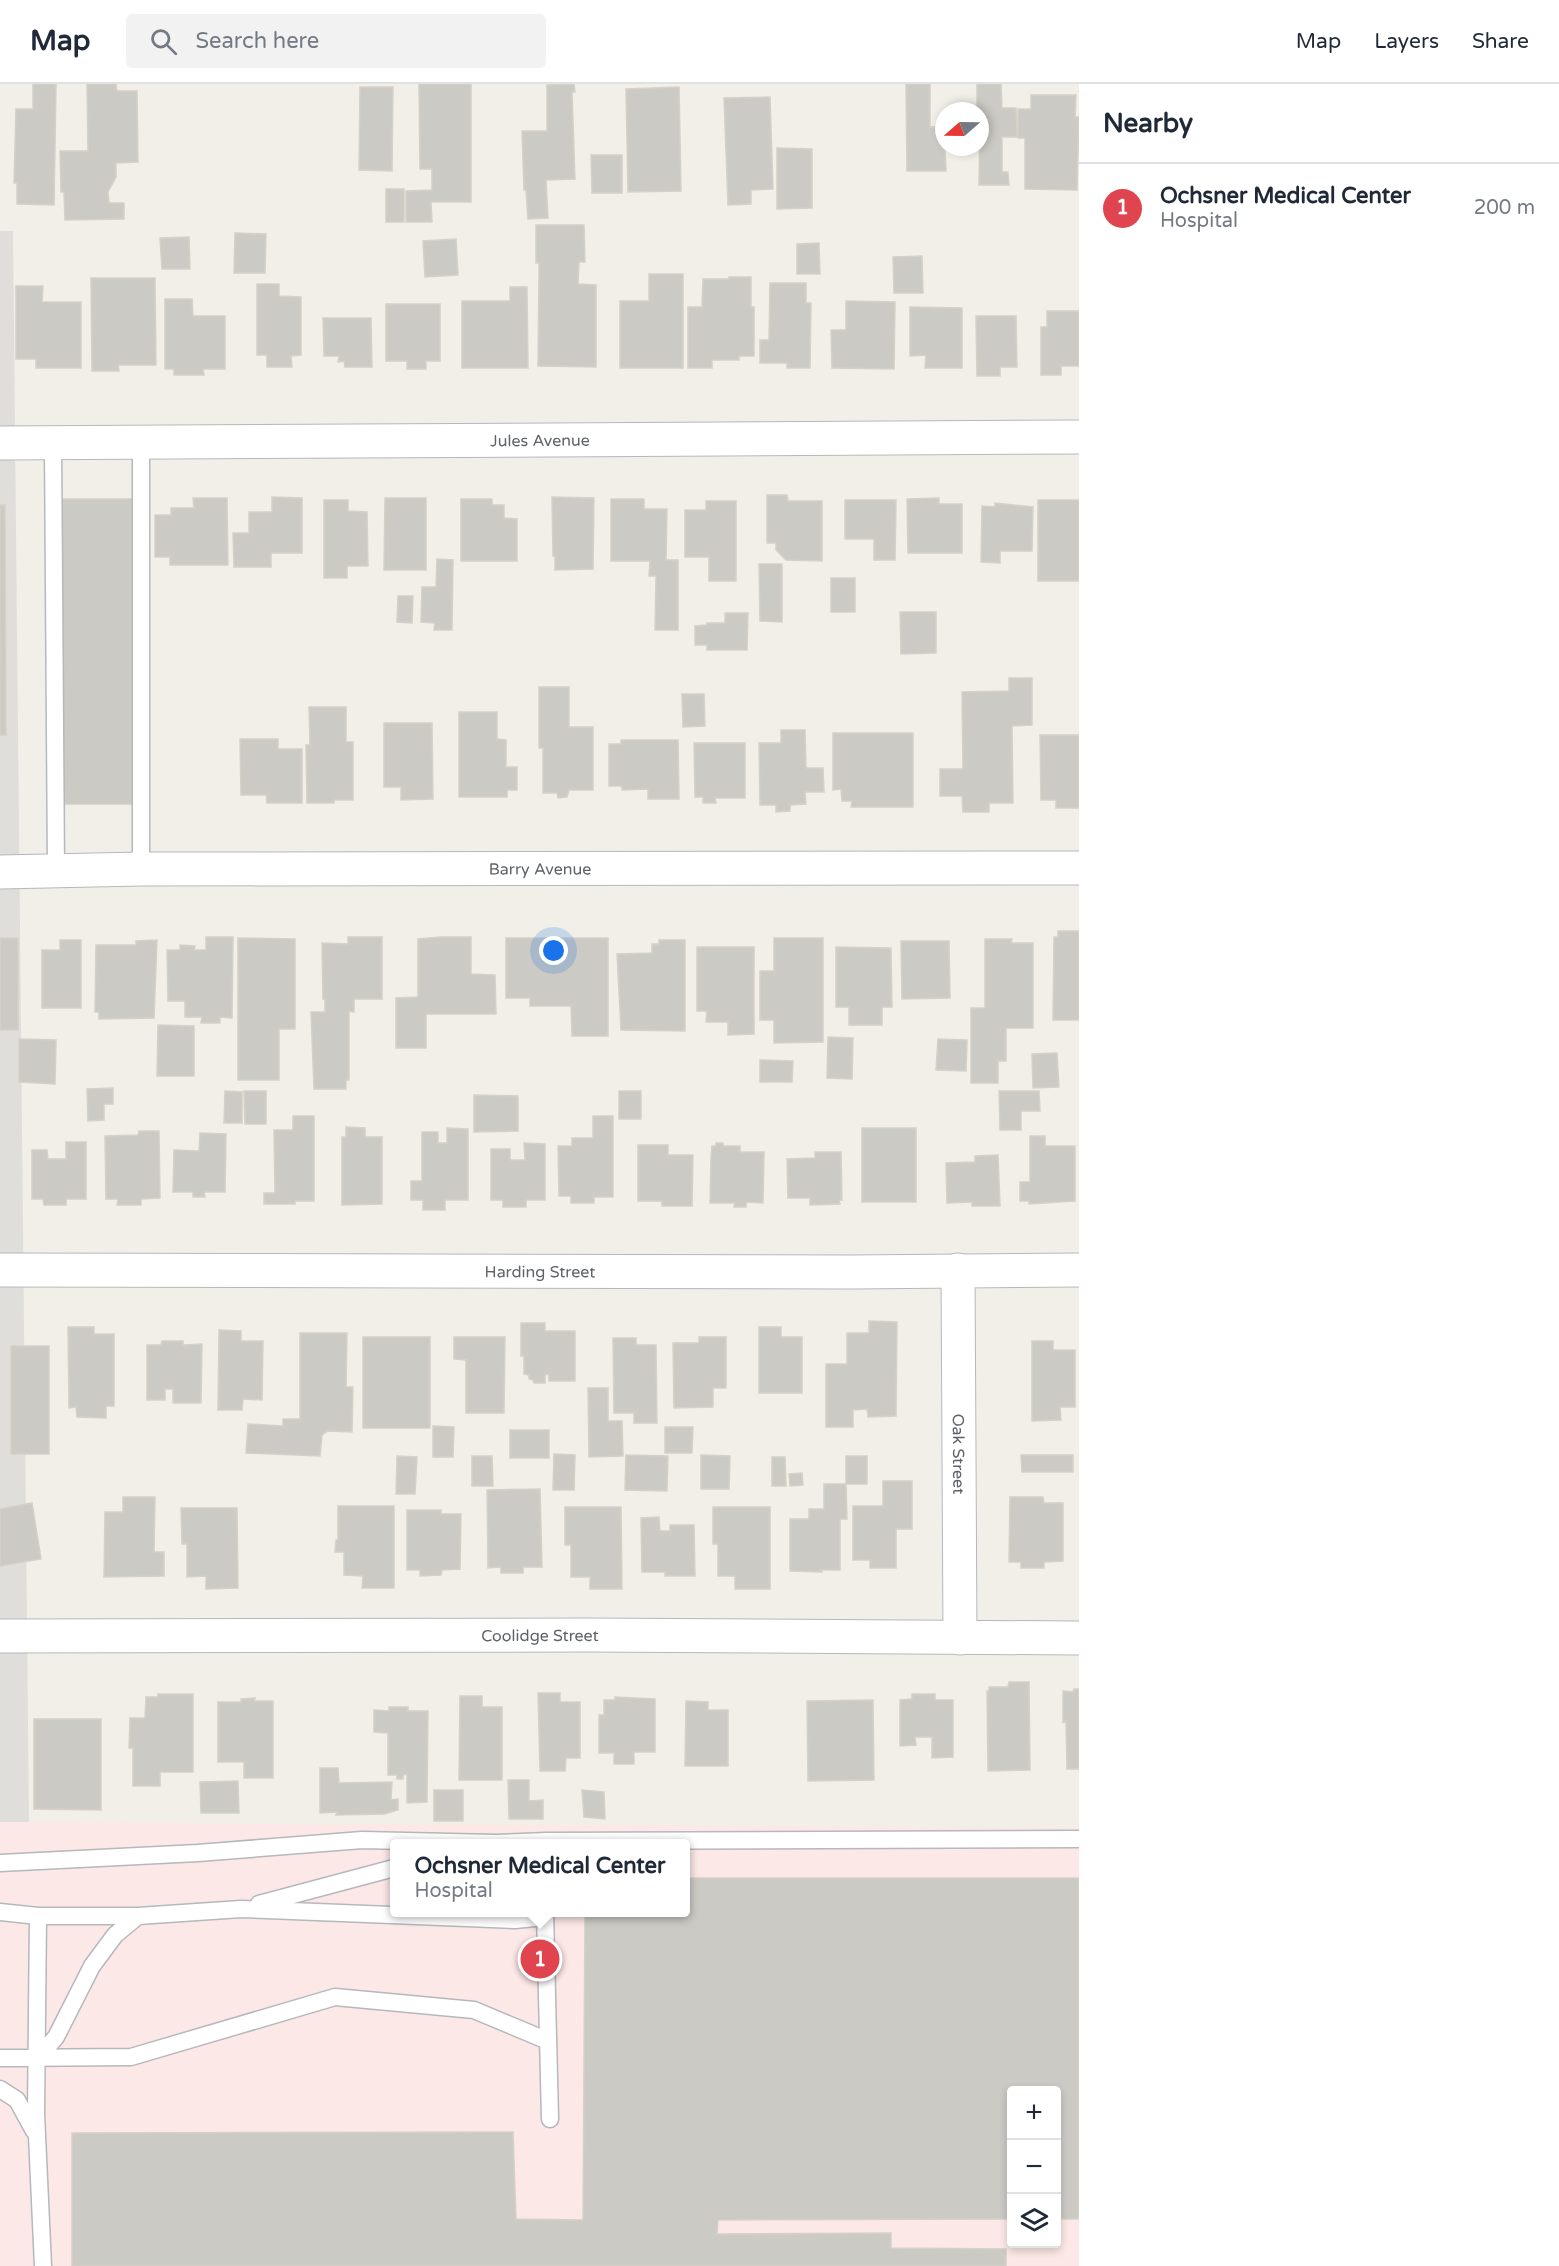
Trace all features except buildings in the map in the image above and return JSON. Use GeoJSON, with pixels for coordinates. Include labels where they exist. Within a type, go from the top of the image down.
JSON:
{"type":"FeatureCollection","features":[{"type":"Feature","properties":{"kind":"street","name":"Jules Avenue"},"geometry":{"type":"LineString","coordinates":[[0,443],[1079,437]]}},
{"type":"Feature","properties":{"kind":"street","name":"Barry Avenue"},"geometry":{"type":"LineString","coordinates":[[0,872],[141,869],[1079,868]]}},
{"type":"Feature","properties":{"kind":"street","name":"Harding Street"},"geometry":{"type":"LineString","coordinates":[[0,1270],[852,1272],[1079,1270]]}},
{"type":"Feature","properties":{"kind":"street","name":"Oak Street"},"geometry":{"type":"LineString","coordinates":[[958,1270],[960,1638]]}},
{"type":"Feature","properties":{"kind":"street","name":"Coolidge Street"},"geometry":{"type":"LineString","coordinates":[[0,1636],[608,1635],[1079,1638]]}},
{"type":"Feature","properties":{"kind":"lane"},"geometry":{"type":"LineString","coordinates":[[141,442],[141,869]]}},
{"type":"Feature","properties":{"kind":"lane"},"geometry":{"type":"LineString","coordinates":[[53,443],[56,871]]}},
{"type":"Feature","properties":{"kind":"lane"},"geometry":{"type":"LineString","coordinates":[[690,1841],[1079,1839]]}},
{"type":"Feature","properties":{"kind":"lane"},"geometry":{"type":"LineString","coordinates":[[0,1863],[198,1853],[362,1840],[390,1841]]}},
{"type":"Feature","properties":{"kind":"lane"},"geometry":{"type":"LineString","coordinates":[[241,1909],[390,1869]]}},
{"type":"Feature","properties":{"kind":"lane"},"geometry":{"type":"LineString","coordinates":[[0,1912],[38,1916],[138,1916],[241,1909],[390,1915]]}},
{"type":"Feature","properties":{"kind":"lane"},"geometry":{"type":"LineString","coordinates":[[38,1916],[38,2138],[43,2266]]}},
{"type":"Feature","properties":{"kind":"lane"},"geometry":{"type":"LineString","coordinates":[[38,2059],[56,2037],[92,1965],[115,1935],[138,1916]]}},
{"type":"Feature","properties":{"kind":"lane"},"geometry":{"type":"LineString","coordinates":[[440,1917],[514,1920],[533,1917]]}},
{"type":"Feature","properties":{"kind":"lane"},"geometry":{"type":"LineString","coordinates":[[545,1917],[550,2119]]}},
{"type":"Feature","properties":{"kind":"lane"},"geometry":{"type":"LineString","coordinates":[[0,2058],[131,2057],[335,1997],[474,2010],[548,2041]]}},
{"type":"Feature","properties":{"kind":"lane"},"geometry":{"type":"LineString","coordinates":[[0,2088],[17,2100],[38,2138]]}},
{"type":"Feature","properties":{"kind":"shaded area"},"geometry":{"type":"Polygon","coordinates":[[[0,231],[13,231],[29,1822],[0,1822],[0,231]]]}},
{"type":"Feature","properties":{"kind":"shaded area"},"geometry":{"type":"Polygon","coordinates":[[[0,1822],[1079,1828],[1079,2266],[0,2266],[0,1822]]]}},
{"type":"Feature","properties":{"kind":"place","name":"Ochsner Medical Center"},"geometry":{"type":"Point","coordinates":[540,1959]}}]}
